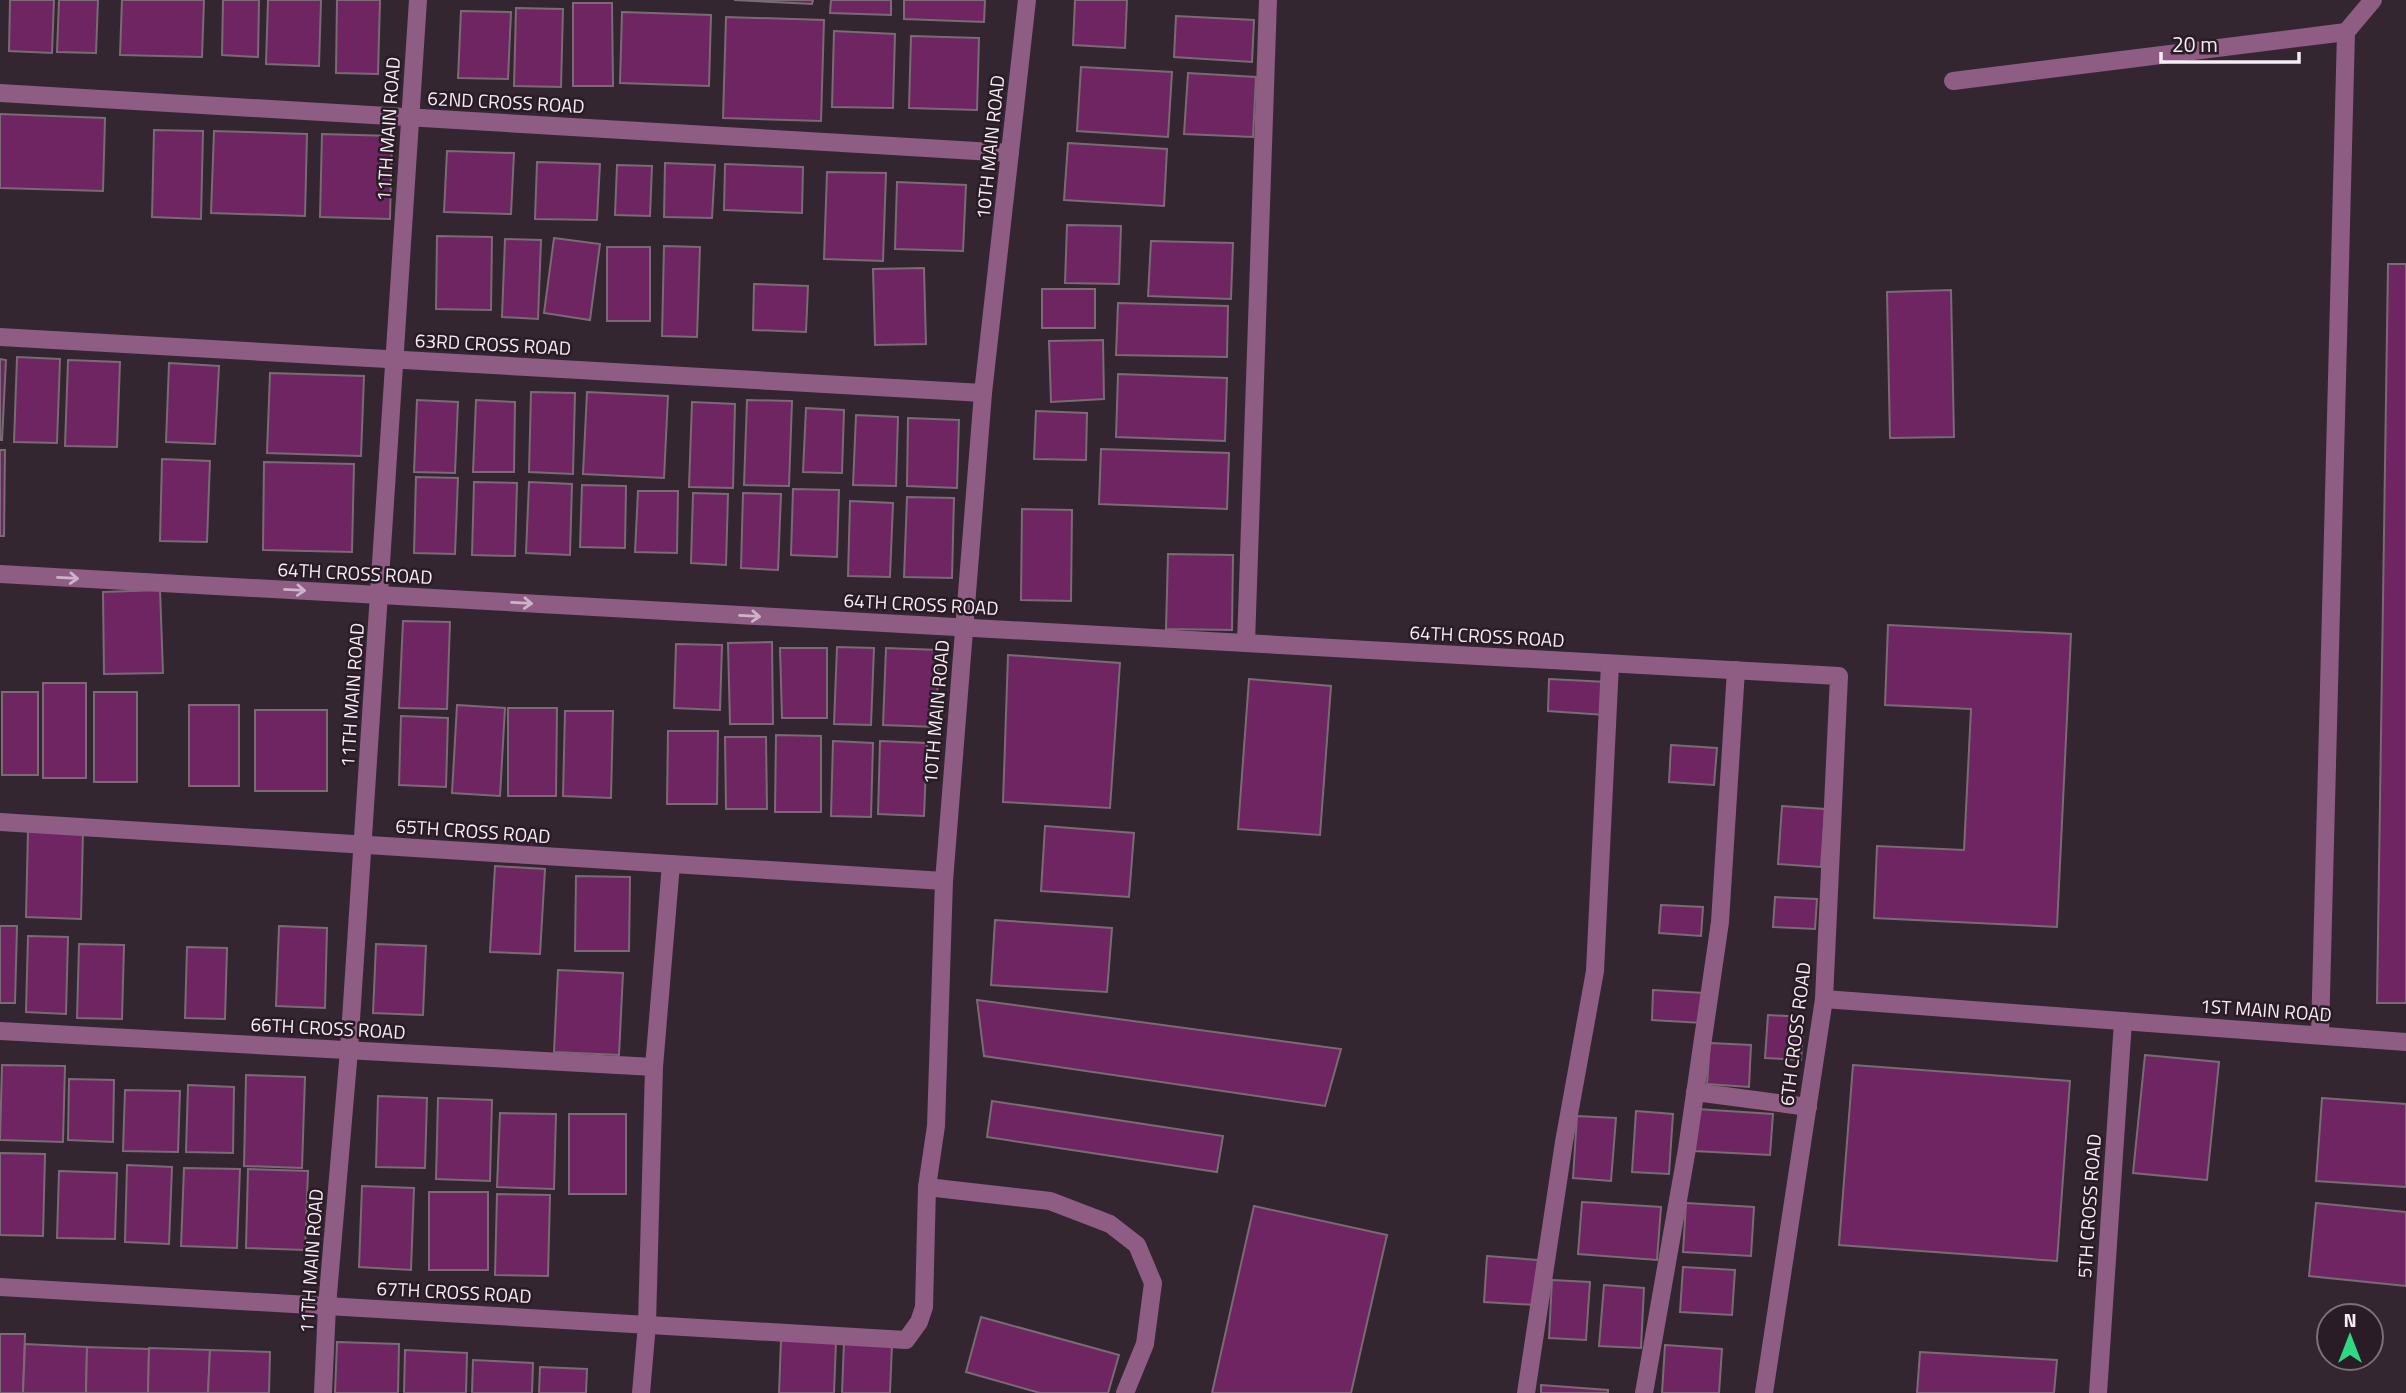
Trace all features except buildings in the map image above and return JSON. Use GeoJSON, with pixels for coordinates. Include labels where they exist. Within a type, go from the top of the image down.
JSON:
{"type":"FeatureCollection","features":[{"type":"Feature","properties":{"kind":"street","name":"11TH MAIN ROAD"},"geometry":{"type":"LineString","coordinates":[[323,1393],[327,1306],[363,845],[418,0]]}},
{"type":"Feature","properties":{"kind":"street","name":"10TH MAIN ROAD"},"geometry":{"type":"LineString","coordinates":[[906,1340],[919,1322],[924,1307],[928,1187],[936,1126],[944,881],[984,393],[1027,0]]}},
{"type":"Feature","properties":{"kind":"street"},"geometry":{"type":"LineString","coordinates":[[1245,643],[1268,0]]}},
{"type":"Feature","properties":{"kind":"street"},"geometry":{"type":"LineString","coordinates":[[2320,1034],[2346,32],[2373,0]]}},
{"type":"Feature","properties":{"kind":"street"},"geometry":{"type":"LineString","coordinates":[[1953,81],[2346,32]]}},
{"type":"Feature","properties":{"kind":"street","name":"62ND CROSS ROAD"},"geometry":{"type":"LineString","coordinates":[[0,93],[1010,153]]}},
{"type":"Feature","properties":{"kind":"street","name":"63RD CROSS ROAD"},"geometry":{"type":"LineString","coordinates":[[0,337],[984,393]]}},
{"type":"Feature","properties":{"kind":"street","name":"64TH CROSS ROAD"},"geometry":{"type":"LineString","coordinates":[[0,574],[1839,676]]}},
{"type":"Feature","properties":{"kind":"street"},"geometry":{"type":"LineString","coordinates":[[1526,1393],[1564,1142],[1595,971],[1610,663]]}},
{"type":"Feature","properties":{"kind":"street"},"geometry":{"type":"LineString","coordinates":[[1644,1393],[1695,1092],[1720,922],[1736,670]]}},
{"type":"Feature","properties":{"kind":"street","name":"6TH CROSS ROAD"},"geometry":{"type":"LineString","coordinates":[[1764,1393],[1824,999],[1839,676]]}},
{"type":"Feature","properties":{"kind":"street","name":"65TH CROSS ROAD"},"geometry":{"type":"LineString","coordinates":[[0,822],[944,881]]}},
{"type":"Feature","properties":{"kind":"street"},"geometry":{"type":"LineString","coordinates":[[641,1393],[647,1324],[654,1067],[671,864]]}},
{"type":"Feature","properties":{"kind":"street","name":"1ST MAIN ROAD"},"geometry":{"type":"LineString","coordinates":[[1824,999],[2406,1042]]}},
{"type":"Feature","properties":{"kind":"street","name":"5TH CROSS ROAD"},"geometry":{"type":"LineString","coordinates":[[2098,1393],[2123,1021]]}},
{"type":"Feature","properties":{"kind":"street","name":"66TH CROSS ROAD"},"geometry":{"type":"LineString","coordinates":[[0,1031],[654,1067]]}},
{"type":"Feature","properties":{"kind":"street"},"geometry":{"type":"LineString","coordinates":[[1695,1092],[1808,1107]]}},
{"type":"Feature","properties":{"kind":"street"},"geometry":{"type":"LineString","coordinates":[[928,1187],[1050,1201],[1110,1224],[1137,1244],[1153,1283],[1146,1343],[1125,1393]]}},
{"type":"Feature","properties":{"kind":"street","name":"67TH CROSS ROAD"},"geometry":{"type":"LineString","coordinates":[[0,1287],[906,1340]]}}]}
